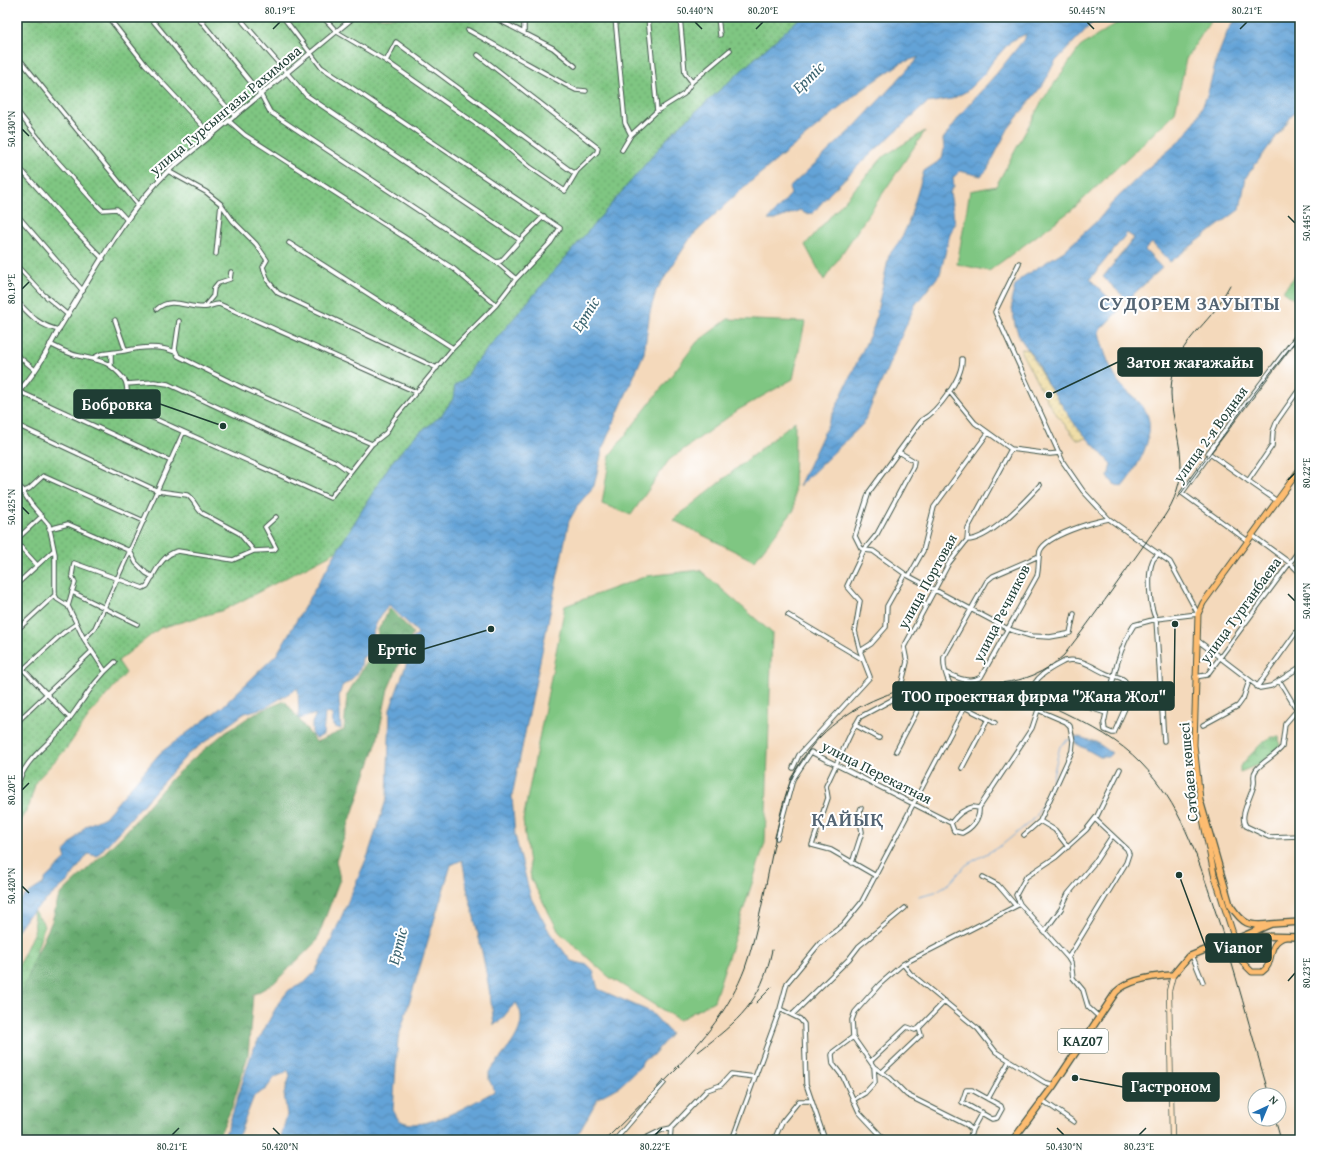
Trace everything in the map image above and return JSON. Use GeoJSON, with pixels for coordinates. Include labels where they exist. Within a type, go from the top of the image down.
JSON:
{"type":"FeatureCollection","features":[{"type":"Feature","properties":{"kind":"highway"},"geometry":{"type":"LineString","coordinates":[[1201,804],[1230,905],[1239,919],[1254,926],[1300,922]]}},
{"type":"Feature","properties":{"kind":"highway"},"geometry":{"type":"LineString","coordinates":[[1173,975],[1192,954],[1242,937],[1271,924]]}},
{"type":"Feature","properties":{"kind":"highway"},"geometry":{"type":"LineString","coordinates":[[1271,924],[1267,931],[1272,937]]}},
{"type":"Feature","properties":{"kind":"highway"},"geometry":{"type":"LineString","coordinates":[[1242,937],[1300,937]]}},
{"type":"Feature","properties":{"kind":"highway","name":"KAZ07"},"geometry":{"type":"LineString","coordinates":[[1013,1140],[1054,1085],[1099,1017],[1122,986],[1148,978],[1173,975]]}},
{"type":"Feature","properties":{"kind":"main road","name":"Сәтбаев көшесі"},"geometry":{"type":"LineString","coordinates":[[1286,937],[1279,939],[1274,945],[1266,970],[1258,973],[1247,969],[1242,962],[1214,874],[1201,804],[1194,745],[1195,677],[1198,614],[1203,603],[1300,469]]}},
{"type":"Feature","properties":{"kind":"main road"},"geometry":{"type":"LineString","coordinates":[[1254,936],[1261,941],[1270,957]]}},
{"type":"Feature","properties":{"kind":"main road"},"geometry":{"type":"LineString","coordinates":[[1172,1140],[1169,991],[1173,975]]}},
{"type":"Feature","properties":{"kind":"street"},"geometry":{"type":"LineString","coordinates":[[108,17],[145,64],[211,135]]}},
{"type":"Feature","properties":{"kind":"street"},"geometry":{"type":"LineString","coordinates":[[150,17],[195,72],[235,116]]}},
{"type":"Feature","properties":{"kind":"street"},"geometry":{"type":"LineString","coordinates":[[198,17],[261,95],[270,112],[496,262],[516,279]]}},
{"type":"Feature","properties":{"kind":"street"},"geometry":{"type":"LineString","coordinates":[[201,22],[205,17]]}},
{"type":"Feature","properties":{"kind":"street"},"geometry":{"type":"LineString","coordinates":[[90,395],[106,397],[330,498],[372,444],[386,433],[394,419],[453,348],[496,305],[516,279],[551,242],[560,228],[321,67],[310,55],[282,17]]}},
{"type":"Feature","properties":{"kind":"street"},"geometry":{"type":"LineString","coordinates":[[323,17],[337,32],[386,61],[495,137],[565,192],[577,171],[596,152],[598,148],[478,55]]}},
{"type":"Feature","properties":{"kind":"street","name":"улица Турсынгазы Рахимова"},"geometry":{"type":"LineString","coordinates":[[18,392],[35,370],[127,220],[168,170],[287,74],[354,17]]}},
{"type":"Feature","properties":{"kind":"street"},"geometry":{"type":"LineString","coordinates":[[493,17],[553,48],[575,66]]}},
{"type":"Feature","properties":{"kind":"street"},"geometry":{"type":"LineString","coordinates":[[524,17],[524,33]]}},
{"type":"Feature","properties":{"kind":"street"},"geometry":{"type":"LineString","coordinates":[[615,17],[624,123],[631,135]]}},
{"type":"Feature","properties":{"kind":"street"},"geometry":{"type":"LineString","coordinates":[[648,17],[657,111]]}},
{"type":"Feature","properties":{"kind":"street"},"geometry":{"type":"LineString","coordinates":[[680,17],[685,73],[692,82]]}},
{"type":"Feature","properties":{"kind":"street"},"geometry":{"type":"LineString","coordinates":[[718,17],[720,36]]}},
{"type":"Feature","properties":{"kind":"street"},"geometry":{"type":"LineString","coordinates":[[243,22],[306,95],[520,240]]}},
{"type":"Feature","properties":{"kind":"street"},"geometry":{"type":"LineString","coordinates":[[468,30],[566,85],[576,90],[586,91]]}},
{"type":"Feature","properties":{"kind":"street"},"geometry":{"type":"LineString","coordinates":[[386,61],[396,42],[574,173],[577,171]]}},
{"type":"Feature","properties":{"kind":"street"},"geometry":{"type":"LineString","coordinates":[[622,150],[631,135],[657,111],[684,94],[692,82],[730,50]]}},
{"type":"Feature","properties":{"kind":"street"},"geometry":{"type":"LineString","coordinates":[[17,56],[138,205]]}},
{"type":"Feature","properties":{"kind":"street"},"geometry":{"type":"LineString","coordinates":[[17,111],[51,154],[102,210],[117,209],[127,220]]}},
{"type":"Feature","properties":{"kind":"street"},"geometry":{"type":"LineString","coordinates":[[229,121],[245,134],[454,269],[496,305]]}},
{"type":"Feature","properties":{"kind":"street"},"geometry":{"type":"LineString","coordinates":[[17,166],[72,228],[103,259]]}},
{"type":"Feature","properties":{"kind":"street"},"geometry":{"type":"LineString","coordinates":[[168,170],[206,192],[221,204],[233,221],[256,244],[267,260],[263,267],[265,275],[278,293],[437,368]]}},
{"type":"Feature","properties":{"kind":"street"},"geometry":{"type":"LineString","coordinates":[[216,254],[221,204]]}},
{"type":"Feature","properties":{"kind":"street"},"geometry":{"type":"LineString","coordinates":[[17,215],[83,291]]}},
{"type":"Feature","properties":{"kind":"street"},"geometry":{"type":"LineString","coordinates":[[496,262],[501,261],[544,216]]}},
{"type":"Feature","properties":{"kind":"street"},"geometry":{"type":"LineString","coordinates":[[289,243],[453,348]]}},
{"type":"Feature","properties":{"kind":"street"},"geometry":{"type":"LineString","coordinates":[[1019,263],[995,312],[1060,453],[1083,491],[1109,519],[1160,553],[1170,562],[1198,614],[1156,619],[1134,625],[1126,636],[1115,676],[1104,726],[1105,730],[1112,733],[1116,730],[1126,706],[1125,681],[1123,678],[1115,676],[1108,675],[1087,663],[1069,660],[1065,661],[1037,680],[1033,688],[1033,691],[1038,695],[1051,700],[1066,700],[1106,713]]}},
{"type":"Feature","properties":{"kind":"street"},"geometry":{"type":"LineString","coordinates":[[17,266],[43,294],[68,315]]}},
{"type":"Feature","properties":{"kind":"street"},"geometry":{"type":"LineString","coordinates":[[204,307],[213,296],[214,288],[218,284],[230,279],[231,272]]}},
{"type":"Feature","properties":{"kind":"street"},"geometry":{"type":"LineString","coordinates":[[213,296],[219,304],[416,392]]}},
{"type":"Feature","properties":{"kind":"street"},"geometry":{"type":"LineString","coordinates":[[17,301],[44,327],[59,330]]}},
{"type":"Feature","properties":{"kind":"street"},"geometry":{"type":"LineString","coordinates":[[158,309],[163,304],[170,303],[204,307],[219,304]]}},
{"type":"Feature","properties":{"kind":"street"},"geometry":{"type":"LineString","coordinates":[[115,320],[126,346],[124,351]]}},
{"type":"Feature","properties":{"kind":"street"},"geometry":{"type":"LineString","coordinates":[[175,352],[179,321]]}},
{"type":"Feature","properties":{"kind":"street","name":"улица 2-я Водная"},"geometry":{"type":"LineString","coordinates":[[1248,541],[1182,493],[1210,454],[1208,453],[1300,332]]}},
{"type":"Feature","properties":{"kind":"street"},"geometry":{"type":"LineString","coordinates":[[50,344],[66,353],[94,358],[111,366],[125,380],[126,398],[130,408]]}},
{"type":"Feature","properties":{"kind":"street"},"geometry":{"type":"LineString","coordinates":[[94,358],[100,354],[111,354],[150,347],[165,348],[243,388],[372,444]]}},
{"type":"Feature","properties":{"kind":"street"},"geometry":{"type":"LineString","coordinates":[[111,354],[111,366]]}},
{"type":"Feature","properties":{"kind":"street"},"geometry":{"type":"LineString","coordinates":[[17,355],[35,370]]}},
{"type":"Feature","properties":{"kind":"street"},"geometry":{"type":"LineString","coordinates":[[962,359],[962,367],[949,391],[932,414],[922,420],[869,492],[855,536],[861,548],[864,550],[873,551],[905,574],[1008,629],[1031,636],[1050,637],[1067,634],[1070,633],[1074,614]]}},
{"type":"Feature","properties":{"kind":"street"},"geometry":{"type":"LineString","coordinates":[[126,384],[154,382],[168,384],[336,462],[350,472]]}},
{"type":"Feature","properties":{"kind":"street"},"geometry":{"type":"LineString","coordinates":[[1248,481],[1272,446],[1273,430],[1277,421],[1300,388]]}},
{"type":"Feature","properties":{"kind":"street"},"geometry":{"type":"LineString","coordinates":[[949,391],[968,417],[1011,449],[1050,454],[1060,453]]}},
{"type":"Feature","properties":{"kind":"street"},"geometry":{"type":"LineString","coordinates":[[18,392],[171,461]]}},
{"type":"Feature","properties":{"kind":"street"},"geometry":{"type":"LineString","coordinates":[[17,424],[158,491],[183,494],[191,498],[202,513],[239,533],[254,551]]}},
{"type":"Feature","properties":{"kind":"street"},"geometry":{"type":"LineString","coordinates":[[84,639],[95,628],[184,433]]}},
{"type":"Feature","properties":{"kind":"street"},"geometry":{"type":"LineString","coordinates":[[909,576],[922,551],[934,507],[988,433]]}},
{"type":"Feature","properties":{"kind":"street","name":"улица Портовая"},"geometry":{"type":"LineString","coordinates":[[901,686],[907,662],[904,647],[949,563],[967,540],[968,528],[1011,449]]}},
{"type":"Feature","properties":{"kind":"street"},"geometry":{"type":"LineString","coordinates":[[793,768],[799,755],[870,678],[862,659],[855,631],[860,601],[847,586],[864,550],[877,534],[913,466],[914,461],[899,452]]}},
{"type":"Feature","properties":{"kind":"street"},"geometry":{"type":"LineString","coordinates":[[1210,454],[1277,501]]}},
{"type":"Feature","properties":{"kind":"street"},"geometry":{"type":"LineString","coordinates":[[17,494],[23,490],[29,489],[43,476],[144,520]]}},
{"type":"Feature","properties":{"kind":"street"},"geometry":{"type":"LineString","coordinates":[[17,483],[31,504],[49,525],[54,550],[55,595],[57,599],[68,606],[84,639],[105,671]]}},
{"type":"Feature","properties":{"kind":"street"},"geometry":{"type":"LineString","coordinates":[[967,540],[976,539],[1006,520],[1040,485]]}},
{"type":"Feature","properties":{"kind":"street"},"geometry":{"type":"LineString","coordinates":[[17,539],[42,516]]}},
{"type":"Feature","properties":{"kind":"street"},"geometry":{"type":"LineString","coordinates":[[68,606],[75,583],[72,575],[74,563],[143,588],[147,586],[166,557],[171,553],[178,551],[233,560],[254,551],[274,550],[276,548],[265,530],[267,524],[276,517]]}},
{"type":"Feature","properties":{"kind":"street","name":"улица Речников"},"geometry":{"type":"LineString","coordinates":[[946,673],[970,681],[981,677],[1037,576],[1040,556],[1044,546],[1060,536],[1091,522],[1109,519]]}},
{"type":"Feature","properties":{"kind":"street"},"geometry":{"type":"LineString","coordinates":[[49,529],[68,524],[130,551],[136,563],[146,574],[153,577]]}},
{"type":"Feature","properties":{"kind":"street"},"geometry":{"type":"LineString","coordinates":[[1252,535],[1290,563],[1300,573]]}},
{"type":"Feature","properties":{"kind":"street"},"geometry":{"type":"LineString","coordinates":[[17,543],[37,565]]}},
{"type":"Feature","properties":{"kind":"street","name":"улица Турганбаева"},"geometry":{"type":"LineString","coordinates":[[1195,677],[1207,675],[1300,549]]}},
{"type":"Feature","properties":{"kind":"street"},"geometry":{"type":"LineString","coordinates":[[17,584],[54,550]]}},
{"type":"Feature","properties":{"kind":"street"},"geometry":{"type":"LineString","coordinates":[[1160,553],[1153,559],[1150,584],[1153,614],[1156,619],[1164,741]]}},
{"type":"Feature","properties":{"kind":"street"},"geometry":{"type":"LineString","coordinates":[[995,723],[964,708],[953,691],[946,673],[944,657],[987,581],[993,576],[1040,556]]}},
{"type":"Feature","properties":{"kind":"street"},"geometry":{"type":"LineString","coordinates":[[860,651],[871,644],[886,627],[887,606],[905,574]]}},
{"type":"Feature","properties":{"kind":"street"},"geometry":{"type":"LineString","coordinates":[[72,592],[137,624]]}},
{"type":"Feature","properties":{"kind":"street"},"geometry":{"type":"LineString","coordinates":[[17,630],[55,595]]}},
{"type":"Feature","properties":{"kind":"street"},"geometry":{"type":"LineString","coordinates":[[788,615],[862,659]]}},
{"type":"Feature","properties":{"kind":"street"},"geometry":{"type":"LineString","coordinates":[[17,675],[62,633],[76,624]]}},
{"type":"Feature","properties":{"kind":"street"},"geometry":{"type":"LineString","coordinates":[[1257,687],[1300,628]]}},
{"type":"Feature","properties":{"kind":"street"},"geometry":{"type":"LineString","coordinates":[[1197,640],[1260,688],[1266,688],[1300,667]]}},
{"type":"Feature","properties":{"kind":"street"},"geometry":{"type":"LineString","coordinates":[[17,722],[92,652]]}},
{"type":"Feature","properties":{"kind":"street"},"geometry":{"type":"LineString","coordinates":[[17,788],[19,776],[26,764],[70,718],[90,687],[115,662]]}},
{"type":"Feature","properties":{"kind":"street"},"geometry":{"type":"LineString","coordinates":[[17,663],[70,718]]}},
{"type":"Feature","properties":{"kind":"street"},"geometry":{"type":"LineString","coordinates":[[1279,680],[1297,710],[1285,724],[1282,747],[1257,768],[1254,773],[1254,786],[1244,817],[1244,823],[1246,826],[1269,837],[1300,836]]}},
{"type":"Feature","properties":{"kind":"street"},"geometry":{"type":"LineString","coordinates":[[1204,725],[1238,706],[1243,699],[1249,681]]}},
{"type":"Feature","properties":{"kind":"street"},"geometry":{"type":"LineString","coordinates":[[876,876],[831,850],[812,845],[828,798],[826,786],[855,726],[863,715],[892,698],[912,693],[927,692],[944,695],[953,691]]}},
{"type":"Feature","properties":{"kind":"street"},"geometry":{"type":"LineString","coordinates":[[896,751],[927,692]]}},
{"type":"Feature","properties":{"kind":"street"},"geometry":{"type":"LineString","coordinates":[[732,1140],[780,1009],[787,983],[820,943],[843,925],[856,912],[964,708],[975,692]]}},
{"type":"Feature","properties":{"kind":"street"},"geometry":{"type":"LineString","coordinates":[[951,823],[961,812],[968,808],[979,808],[1032,728],[1038,710],[1066,722],[1072,731],[1073,741],[1070,759],[1040,821],[1024,835]]}},
{"type":"Feature","properties":{"kind":"street"},"geometry":{"type":"LineString","coordinates":[[962,768],[988,719]]}},
{"type":"Feature","properties":{"kind":"street"},"geometry":{"type":"LineString","coordinates":[[855,726],[879,738]]}},
{"type":"Feature","properties":{"kind":"street","name":"улица Перекатная"},"geometry":{"type":"LineString","coordinates":[[778,838],[793,779],[811,752],[836,763],[951,823],[954,831],[962,833],[966,831],[977,819],[979,808]]}},
{"type":"Feature","properties":{"kind":"street"},"geometry":{"type":"LineString","coordinates":[[1018,905],[1016,895],[1022,881],[1068,847],[1095,820],[1120,769]]}},
{"type":"Feature","properties":{"kind":"street"},"geometry":{"type":"LineString","coordinates":[[852,863],[862,832],[859,814],[861,808]]}},
{"type":"Feature","properties":{"kind":"street"},"geometry":{"type":"LineString","coordinates":[[1068,958],[1128,858],[1128,849],[1095,820]]}},
{"type":"Feature","properties":{"kind":"street"},"geometry":{"type":"LineString","coordinates":[[1040,821],[1055,830],[1068,847]]}},
{"type":"Feature","properties":{"kind":"street"},"geometry":{"type":"LineString","coordinates":[[1044,932],[1061,909],[1068,894],[1096,862],[1112,836]]}},
{"type":"Feature","properties":{"kind":"street"},"geometry":{"type":"LineString","coordinates":[[983,877],[998,886],[1018,905],[1068,958],[1071,963],[1073,978],[1082,990],[1088,1007],[1099,1017]]}},
{"type":"Feature","properties":{"kind":"street"},"geometry":{"type":"LineString","coordinates":[[853,1100],[864,1093],[875,1082],[874,1067],[853,1037],[852,1020],[855,1012],[880,984],[903,964],[1018,905]]}},
{"type":"Feature","properties":{"kind":"street"},"geometry":{"type":"LineString","coordinates":[[792,1015],[849,960],[859,946],[905,908]]}},
{"type":"Feature","properties":{"kind":"street"},"geometry":{"type":"LineString","coordinates":[[1192,954],[1203,982]]}},
{"type":"Feature","properties":{"kind":"street"},"geometry":{"type":"LineString","coordinates":[[903,964],[910,972],[978,1029],[990,1047],[1009,1061],[1044,1082],[1054,1085]]}},
{"type":"Feature","properties":{"kind":"street"},"geometry":{"type":"LineString","coordinates":[[871,1061],[907,1027],[915,1030],[919,1028],[945,1001]]}},
{"type":"Feature","properties":{"kind":"street"},"geometry":{"type":"LineString","coordinates":[[780,1009],[802,1022],[804,1027],[806,1084],[825,1140]]}},
{"type":"Feature","properties":{"kind":"street"},"geometry":{"type":"LineString","coordinates":[[882,1072],[921,1035],[919,1028]]}},
{"type":"Feature","properties":{"kind":"street"},"geometry":{"type":"LineString","coordinates":[[853,1037],[836,1049],[832,1055],[833,1064],[843,1077],[859,1112],[885,1140]]}},
{"type":"Feature","properties":{"kind":"street"},"geometry":{"type":"LineString","coordinates":[[988,1099],[1009,1061]]}},
{"type":"Feature","properties":{"kind":"street"},"geometry":{"type":"LineString","coordinates":[[874,1067],[882,1072],[907,1095],[967,1125],[972,1130]]}},
{"type":"Feature","properties":{"kind":"street"},"geometry":{"type":"LineString","coordinates":[[642,1140],[662,1130],[671,1128],[707,1090],[721,1085],[731,1074],[755,1077]]}},
{"type":"Feature","properties":{"kind":"street"},"geometry":{"type":"LineString","coordinates":[[615,1140],[664,1083]]}},
{"type":"Feature","properties":{"kind":"street"},"geometry":{"type":"LineString","coordinates":[[966,1090],[988,1099],[1001,1106],[1002,1109],[995,1120],[982,1112],[962,1102],[966,1090]]}},
{"type":"Feature","properties":{"kind":"street"},"geometry":{"type":"LineString","coordinates":[[1042,1100],[1074,1122]]}},
{"type":"Feature","properties":{"kind":"street"},"geometry":{"type":"LineString","coordinates":[[774,1140],[782,1122],[799,1101],[811,1101]]}},
{"type":"Feature","properties":{"kind":"street"},"geometry":{"type":"LineString","coordinates":[[970,1140],[972,1130],[982,1112]]}},
{"type":"Feature","properties":{"kind":"street"},"geometry":{"type":"LineString","coordinates":[[670,1140],[671,1128]]}},
{"type":"Feature","properties":{"kind":"green space"},"geometry":{"type":"Polygon","coordinates":[[[17,17],[801,17],[672,133],[473,366],[466,378],[455,385],[453,399],[441,416],[415,436],[391,463],[337,551],[224,610],[160,628],[118,661],[126,673],[91,713],[67,748],[36,781],[29,806],[17,825],[17,17]]]}},
{"type":"Feature","properties":{"kind":"green space"},"geometry":{"type":"Polygon","coordinates":[[[1126,17],[1213,17],[1186,59],[1175,113],[1073,209],[989,271],[957,264],[970,191],[996,186],[1042,101],[1080,47],[1126,17]]]}},
{"type":"Feature","properties":{"kind":"green space"},"geometry":{"type":"Polygon","coordinates":[[[925,131],[824,280],[805,245],[884,156],[925,131]]]}},
{"type":"Feature","properties":{"kind":"green space"},"geometry":{"type":"Polygon","coordinates":[[[1300,270],[1300,304],[1283,291],[1300,270]]]}},
{"type":"Feature","properties":{"kind":"green space"},"geometry":{"type":"Polygon","coordinates":[[[728,319],[805,322],[793,379],[738,410],[669,460],[631,515],[602,504],[610,455],[697,342],[728,319]]]}},
{"type":"Feature","properties":{"kind":"green space"},"geometry":{"type":"Polygon","coordinates":[[[795,421],[794,510],[754,561],[673,520],[795,421]]]}},
{"type":"Feature","properties":{"kind":"green space"},"geometry":{"type":"Polygon","coordinates":[[[700,570],[772,633],[765,843],[714,1001],[679,1020],[609,977],[559,932],[531,879],[523,820],[565,606],[647,576],[700,570]]]}},
{"type":"Feature","properties":{"kind":"green space"},"geometry":{"type":"Polygon","coordinates":[[[390,608],[413,633],[388,689],[377,742],[336,861],[340,879],[316,942],[274,983],[253,995],[248,1055],[232,1107],[217,1140],[17,1140],[17,997],[52,921],[59,896],[123,835],[171,779],[222,735],[255,713],[285,701],[316,742],[344,730],[347,695],[364,666],[377,651],[378,630],[390,608]]]}},
{"type":"Feature","properties":{"kind":"green space"},"geometry":{"type":"Polygon","coordinates":[[[1271,737],[1279,737],[1280,748],[1260,764],[1240,772],[1240,766],[1261,744],[1271,737]]]}},
{"type":"Feature","properties":{"kind":"green space"},"geometry":{"type":"Polygon","coordinates":[[[33,911],[42,921],[44,927],[27,981],[17,1000],[17,969],[35,929],[33,911]]]}},
{"type":"Feature","properties":{"kind":"sand"},"geometry":{"type":"Polygon","coordinates":[[[1022,349],[1028,350],[1047,383],[1076,426],[1088,438],[1077,440],[1050,406],[1021,352],[1022,349]]]}},
{"type":"Feature","properties":{"kind":"water"},"geometry":{"type":"Polygon","coordinates":[[[801,17],[1100,17],[1093,22],[1054,63],[1044,83],[1008,129],[987,170],[981,176],[960,171],[953,178],[954,186],[950,192],[955,223],[950,234],[940,274],[915,305],[863,424],[799,486],[874,326],[889,255],[901,239],[908,224],[924,171],[942,159],[944,149],[943,139],[965,109],[997,73],[1025,38],[1026,34],[1011,41],[992,62],[985,73],[967,91],[952,99],[927,103],[862,162],[829,194],[813,213],[806,214],[800,210],[775,220],[768,220],[791,194],[789,188],[856,125],[919,57],[901,63],[859,92],[743,188],[691,237],[656,291],[650,312],[644,353],[603,447],[594,486],[578,505],[569,521],[512,796],[515,835],[531,898],[550,933],[571,961],[588,965],[593,970],[598,989],[651,1012],[671,1034],[652,1056],[643,1060],[641,1066],[620,1086],[598,1098],[580,1131],[568,1140],[280,1140],[287,1115],[284,1094],[290,1076],[288,1070],[275,1077],[266,1089],[254,1096],[237,1140],[221,1140],[228,1128],[252,1052],[279,1002],[289,990],[304,983],[315,972],[331,941],[368,855],[387,797],[390,709],[406,665],[411,640],[418,633],[389,605],[381,615],[373,632],[373,643],[375,650],[362,658],[359,671],[350,681],[342,686],[339,697],[341,729],[333,726],[332,714],[325,713],[323,735],[316,739],[312,735],[312,723],[316,714],[299,719],[298,688],[266,707],[245,713],[188,754],[97,856],[88,854],[68,881],[27,917],[17,931],[18,906],[22,898],[43,884],[45,879],[66,859],[64,852],[86,826],[105,817],[160,753],[222,707],[277,654],[337,551],[391,463],[415,436],[441,416],[453,399],[455,385],[466,378],[473,366],[672,133],[801,17]],[[462,860],[451,865],[398,1039],[393,1110],[399,1120],[409,1124],[434,1120],[448,1115],[495,1091],[489,1080],[489,1072],[514,1039],[519,1030],[521,1021],[520,1012],[516,1003],[494,1025],[480,942],[467,889],[462,860]]]}},
{"type":"Feature","properties":{"kind":"water"},"geometry":{"type":"Polygon","coordinates":[[[1237,17],[1300,17],[1300,105],[1246,177],[1240,209],[1170,262],[1152,243],[1145,250],[1162,268],[1127,300],[1103,277],[1134,238],[1127,233],[1090,279],[1120,309],[1099,331],[1100,337],[1107,360],[1114,374],[1123,388],[1141,404],[1148,416],[1148,438],[1145,449],[1134,470],[1122,487],[1114,484],[1108,477],[1111,464],[1076,426],[1047,383],[1036,361],[1020,338],[1015,325],[1011,301],[1015,286],[1021,278],[1064,251],[1098,220],[1112,203],[1150,166],[1181,140],[1196,120],[1207,96],[1217,58],[1228,30],[1237,17]]]}},
{"type":"Feature","properties":{"kind":"water"},"geometry":{"type":"Polygon","coordinates":[[[1075,736],[1096,742],[1112,753],[1108,757],[1100,757],[1075,743],[1075,736]]]}},
{"type":"Feature","properties":{"kind":"waterway"},"geometry":{"type":"LineString","coordinates":[[919,896],[935,892],[950,883],[966,865],[1002,845],[1036,817],[1051,785],[1060,746],[1067,740],[1076,740]]}},
{"type":"Feature","properties":{"kind":"railway"},"geometry":{"type":"LineString","coordinates":[[675,1069],[706,1034],[724,1010],[739,983],[750,953],[762,905],[781,811],[789,785],[801,760],[820,737],[844,716],[872,700],[888,694],[934,685],[1002,683],[1034,675],[1049,667],[1064,655],[1105,600],[1167,512],[1174,498],[1180,476],[1181,462],[1171,393],[1175,367],[1190,339],[1218,306],[1230,285]]}},
{"type":"Feature","properties":{"kind":"railway"},"geometry":{"type":"LineString","coordinates":[[1177,499],[1252,396],[1300,335]]}},
{"type":"Feature","properties":{"kind":"railway"},"geometry":{"type":"LineString","coordinates":[[992,687],[1011,691],[1037,700],[1073,717],[1114,740],[1141,763],[1166,795],[1186,830],[1208,888],[1236,977],[1267,1087]]}},
{"type":"Feature","properties":{"kind":"railway"},"geometry":{"type":"LineString","coordinates":[[698,1052],[737,1020],[755,997],[762,984],[772,950]]}},
{"type":"Feature","properties":{"kind":"railway"},"geometry":{"type":"LineString","coordinates":[[756,1003],[772,987]]}},
{"type":"Feature","properties":{"kind":"railway"},"geometry":{"type":"LineString","coordinates":[[605,1140],[679,1067]]}},
{"type":"Feature","properties":{"kind":"railway"},"geometry":{"type":"LineString","coordinates":[[1277,1127],[1281,1140]]}},
{"type":"Feature","properties":{"kind":"place","name":"Затон жағажайы"},"geometry":{"type":"Point","coordinates":[1049,395]}},
{"type":"Feature","properties":{"kind":"place","name":"Бобровка"},"geometry":{"type":"Point","coordinates":[223,426]}},
{"type":"Feature","properties":{"kind":"place","name":"ТОО проектная фирма \"Жана Жол\""},"geometry":{"type":"Point","coordinates":[1175,624]}},
{"type":"Feature","properties":{"kind":"place","name":"Ертіс"},"geometry":{"type":"Point","coordinates":[491,629]}},
{"type":"Feature","properties":{"kind":"place","name":"Vianor"},"geometry":{"type":"Point","coordinates":[1179,875]}},
{"type":"Feature","properties":{"kind":"place","name":"Гастроном"},"geometry":{"type":"Point","coordinates":[1075,1078]}},
{"type":"Feature","properties":{"kind":"district","name":"СУДОРЕМ ЗАУЫТЫ"},"geometry":{"type":"Point","coordinates":[1190,303]}},
{"type":"Feature","properties":{"kind":"district","name":"ҚАЙЫҚ"},"geometry":{"type":"Point","coordinates":[848,819]}}]}
